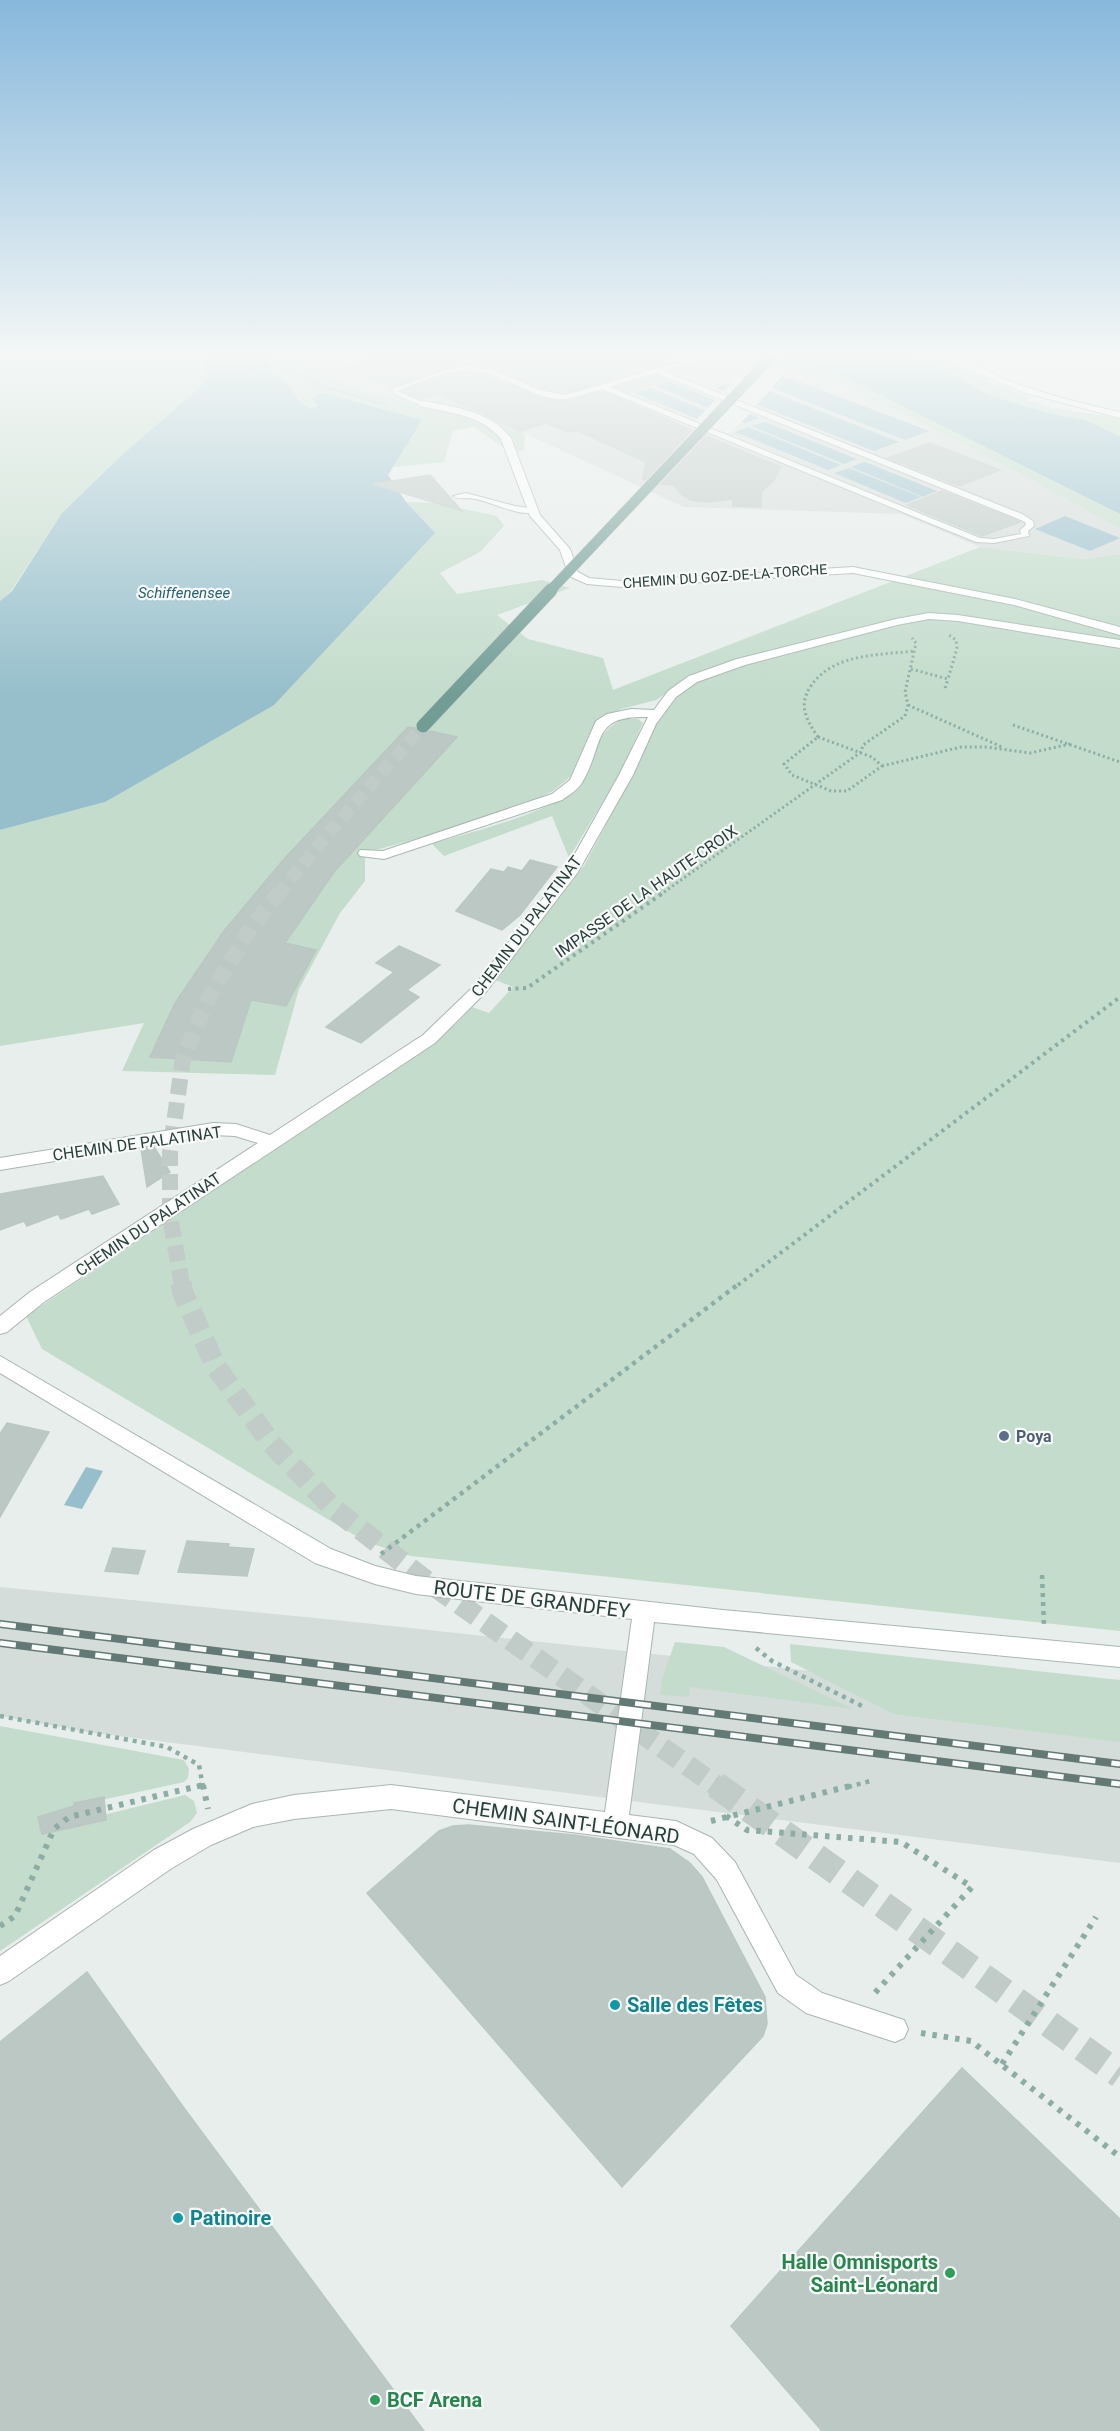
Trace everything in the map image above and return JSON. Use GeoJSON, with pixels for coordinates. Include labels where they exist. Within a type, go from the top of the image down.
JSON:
{"type":"FeatureCollection","features":[{"type":"Feature","properties":{"kind":"main road"},"geometry":{"type":"LineString","coordinates":[[423,726],[666,468]]}},
{"type":"Feature","properties":{"kind":"street","name":"CHEMIN DU GOZ-DE-LA-TORCHE"},"geometry":{"type":"LineString","coordinates":[[518,468],[538,521],[565,549],[573,574],[587,581],[622,584],[853,570],[1015,602],[1120,631]]}},
{"type":"Feature","properties":{"kind":"street","name":"CHEMIN DU PALATINAT"},"geometry":{"type":"LineString","coordinates":[[0,1327],[37,1298],[429,1039],[480,989],[573,869],[626,775],[656,714],[672,694],[693,680],[741,663],[896,622],[929,616],[947,616],[1120,644]]}},
{"type":"Feature","properties":{"kind":"street"},"geometry":{"type":"LineString","coordinates":[[365,853],[384,855],[557,797],[576,782],[601,724],[611,717],[630,713],[656,714]]}},
{"type":"Feature","properties":{"kind":"street","name":"CHEMIN DE PALATINAT"},"geometry":{"type":"LineString","coordinates":[[0,1164],[213,1129],[236,1130],[272,1142]]}},
{"type":"Feature","properties":{"kind":"street","name":"ROUTE DE GRANDFEY"},"geometry":{"type":"LineString","coordinates":[[0,1364],[323,1556],[416,1585],[644,1612],[1120,1657]]}},
{"type":"Feature","properties":{"kind":"street"},"geometry":{"type":"LineString","coordinates":[[616,1825],[644,1612]]}},
{"type":"Feature","properties":{"kind":"street","name":"CHEMIN SAINT-LÉONARD"},"geometry":{"type":"LineString","coordinates":[[0,1972],[163,1859],[202,1837],[252,1816],[391,1797],[676,1833],[703,1846],[726,1871],[787,1984],[815,2004],[895,2030]]}},
{"type":"Feature","properties":{"kind":"lane"},"geometry":{"type":"LineString","coordinates":[[804,468],[979,540],[994,541],[1025,536],[1024,530],[1030,526],[1029,521],[1019,516],[900,468]]}},
{"type":"Feature","properties":{"kind":"lane"},"geometry":{"type":"LineString","coordinates":[[457,496],[468,495],[520,510],[533,511]]}},
{"type":"Feature","properties":{"kind":"path"},"geometry":{"type":"LineString","coordinates":[[945,688],[957,648],[956,640],[949,634]]}},
{"type":"Feature","properties":{"kind":"path"},"geometry":{"type":"LineString","coordinates":[[882,766],[876,759],[861,752],[818,737],[802,710],[803,699],[813,680],[834,664],[852,659],[916,651]]}},
{"type":"Feature","properties":{"kind":"path"},"geometry":{"type":"LineString","coordinates":[[948,679],[911,671],[904,687],[904,697],[908,705],[1006,748],[1025,753],[1038,753],[1070,744]]}},
{"type":"Feature","properties":{"kind":"path","name":"IMPASSE DE LA HAUTE-CROIX"},"geometry":{"type":"LineString","coordinates":[[480,989],[527,988],[816,786],[861,752],[863,745],[905,716],[908,705]]}},
{"type":"Feature","properties":{"kind":"path"},"geometry":{"type":"LineString","coordinates":[[1013,724],[1120,762]]}},
{"type":"Feature","properties":{"kind":"path"},"geometry":{"type":"LineString","coordinates":[[818,737],[784,764],[792,775],[831,791],[847,791],[882,766],[913,759],[927,752],[973,746],[1006,748]]}},
{"type":"Feature","properties":{"kind":"path"},"geometry":{"type":"LineString","coordinates":[[363,1570],[372,1560],[1120,997]]}},
{"type":"Feature","properties":{"kind":"path"},"geometry":{"type":"LineString","coordinates":[[1042,1575],[1045,1650]]}},
{"type":"Feature","properties":{"kind":"path"},"geometry":{"type":"LineString","coordinates":[[772,1661],[867,1708]]}},
{"type":"Feature","properties":{"kind":"path"},"geometry":{"type":"LineString","coordinates":[[0,1716],[167,1747],[199,1765],[208,1809],[202,1837]]}},
{"type":"Feature","properties":{"kind":"path"},"geometry":{"type":"LineString","coordinates":[[676,1833],[726,1816],[874,1780]]}},
{"type":"Feature","properties":{"kind":"path"},"geometry":{"type":"LineString","coordinates":[[0,1926],[15,1916],[54,1829],[69,1816],[203,1785]]}},
{"type":"Feature","properties":{"kind":"path"},"geometry":{"type":"LineString","coordinates":[[726,1816],[747,1830],[901,1842],[972,1887],[854,2015]]}},
{"type":"Feature","properties":{"kind":"path"},"geometry":{"type":"LineString","coordinates":[[1002,2064],[1096,1917]]}},
{"type":"Feature","properties":{"kind":"path"},"geometry":{"type":"LineString","coordinates":[[895,2030],[971,2041],[1120,2157]]}},
{"type":"Feature","properties":{"kind":"shaded area"},"geometry":{"type":"Polygon","coordinates":[[[601,468],[1009,468],[1120,528],[1120,554],[1082,559],[980,547],[901,514],[684,507],[601,468]]]}},
{"type":"Feature","properties":{"kind":"shaded area"},"geometry":{"type":"Polygon","coordinates":[[[0,1587],[345,1621],[1120,1704],[1120,1863],[87,1732],[0,1716],[0,1587]]]}},
{"type":"Feature","properties":{"kind":"green space"},"geometry":{"type":"Polygon","coordinates":[[[0,468],[108,468],[62,513],[11,591],[0,601],[0,468]]]}},
{"type":"Feature","properties":{"kind":"green space"},"geometry":{"type":"Polygon","coordinates":[[[1009,468],[1028,468],[1120,514],[1120,528],[1009,468]]]}},
{"type":"Feature","properties":{"kind":"green space"},"geometry":{"type":"Polygon","coordinates":[[[406,502],[437,503],[497,516],[504,526],[480,552],[440,573],[457,594],[542,580],[570,588],[497,615],[528,639],[603,658],[613,690],[980,547],[1082,559],[1120,554],[1120,1631],[411,1556],[366,1542],[42,1349],[26,1316],[408,1061],[458,1022],[472,1007],[489,1013],[513,987],[495,980],[584,866],[632,776],[657,723],[678,696],[671,690],[656,700],[621,709],[598,721],[591,730],[570,777],[553,791],[530,802],[448,830],[365,853],[365,881],[340,913],[299,989],[275,1075],[122,1071],[144,1023],[0,1046],[0,830],[105,802],[434,533],[406,502]]]}},
{"type":"Feature","properties":{"kind":"green space"},"geometry":{"type":"Polygon","coordinates":[[[624,719],[638,719],[643,723],[617,778],[569,858],[552,816],[444,856],[432,844],[534,812],[570,793],[583,781],[604,733],[624,719]]]}},
{"type":"Feature","properties":{"kind":"green space"},"geometry":{"type":"Polygon","coordinates":[[[675,1642],[724,1647],[853,1709],[690,1687],[689,1697],[660,1695],[662,1679],[675,1642]]]}},
{"type":"Feature","properties":{"kind":"green space"},"geometry":{"type":"Polygon","coordinates":[[[790,1644],[1120,1680],[1120,1742],[894,1714],[791,1662],[790,1644]]]}},
{"type":"Feature","properties":{"kind":"green space"},"geometry":{"type":"Polygon","coordinates":[[[0,1726],[184,1760],[189,1769],[188,1778],[184,1782],[97,1801],[99,1816],[185,1795],[194,1801],[197,1813],[190,1822],[0,1951],[0,1726]]]}},
{"type":"Feature","properties":{"kind":"water","name":"Schiffenensee"},"geometry":{"type":"Polygon","coordinates":[[[108,468],[392,468],[388,475],[406,502],[435,533],[274,705],[105,802],[0,830],[0,601],[12,591],[62,513],[108,468]]]}},
{"type":"Feature","properties":{"kind":"water"},"geometry":{"type":"Polygon","coordinates":[[[850,468],[921,497],[906,503],[834,473],[850,468]]]}},
{"type":"Feature","properties":{"kind":"water"},"geometry":{"type":"Polygon","coordinates":[[[854,468],[881,468],[937,491],[923,497],[854,468]]]}},
{"type":"Feature","properties":{"kind":"water"},"geometry":{"type":"Polygon","coordinates":[[[1028,468],[1120,468],[1120,514],[1028,468]]]}},
{"type":"Feature","properties":{"kind":"water"},"geometry":{"type":"Polygon","coordinates":[[[1065,516],[1120,538],[1090,551],[1035,529],[1065,516]]]}},
{"type":"Feature","properties":{"kind":"water"},"geometry":{"type":"Polygon","coordinates":[[[86,1467],[103,1471],[82,1509],[64,1505],[86,1467]]]}},
{"type":"Feature","properties":{"kind":"building"},"geometry":{"type":"Polygon","coordinates":[[[645,468],[656,468],[645,480],[643,479],[645,468]]]}},
{"type":"Feature","properties":{"kind":"building"},"geometry":{"type":"Polygon","coordinates":[[[676,468],[780,468],[774,480],[761,492],[761,507],[733,506],[733,499],[706,502],[691,500],[682,495],[674,485],[661,484],[676,468]]]}},
{"type":"Feature","properties":{"kind":"building"},"geometry":{"type":"Polygon","coordinates":[[[914,468],[1000,470],[959,486],[914,468]]]}},
{"type":"Feature","properties":{"kind":"building"},"geometry":{"type":"Polygon","coordinates":[[[430,475],[462,511],[373,484],[430,475]]]}},
{"type":"Feature","properties":{"kind":"building"},"geometry":{"type":"Polygon","coordinates":[[[942,491],[1020,522],[982,536],[907,505],[942,491]]]}},
{"type":"Feature","properties":{"kind":"building"},"geometry":{"type":"Polygon","coordinates":[[[408,727],[415,728],[422,734],[430,731],[457,737],[334,872],[285,943],[316,950],[286,1006],[251,1000],[231,1062],[150,1057],[175,1003],[224,931],[284,859],[408,727]]]}},
{"type":"Feature","properties":{"kind":"building"},"geometry":{"type":"Polygon","coordinates":[[[530,860],[557,867],[520,915],[502,930],[456,911],[491,869],[504,872],[508,867],[522,871],[530,860]]]}},
{"type":"Feature","properties":{"kind":"building"},"geometry":{"type":"Polygon","coordinates":[[[399,946],[440,965],[407,990],[419,997],[361,1043],[326,1027],[394,972],[376,963],[399,946]]]}},
{"type":"Feature","properties":{"kind":"building"},"geometry":{"type":"Polygon","coordinates":[[[154,1147],[170,1172],[147,1187],[141,1149],[154,1147]]]}},
{"type":"Feature","properties":{"kind":"building"},"geometry":{"type":"Polygon","coordinates":[[[103,1176],[119,1204],[92,1214],[89,1209],[61,1219],[58,1214],[27,1226],[24,1221],[0,1230],[0,1194],[103,1176]]]}},
{"type":"Feature","properties":{"kind":"building"},"geometry":{"type":"Polygon","coordinates":[[[7,1423],[49,1432],[0,1517],[0,1434],[7,1423]]]}},
{"type":"Feature","properties":{"kind":"building"},"geometry":{"type":"Polygon","coordinates":[[[187,1541],[229,1544],[228,1547],[254,1549],[247,1576],[178,1572],[187,1541]]]}},
{"type":"Feature","properties":{"kind":"building"},"geometry":{"type":"Polygon","coordinates":[[[113,1548],[145,1551],[138,1574],[105,1571],[113,1548]]]}},
{"type":"Feature","properties":{"kind":"building"},"geometry":{"type":"Polygon","coordinates":[[[104,1797],[106,1820],[42,1834],[38,1817],[74,1806],[74,1803],[104,1797]]]}},
{"type":"Feature","properties":{"kind":"building","name":"Salle des Fêtes"},"geometry":{"type":"Polygon","coordinates":[[[469,1825],[574,1835],[670,1849],[690,1863],[702,1877],[765,1997],[767,2024],[763,2036],[622,2187],[367,1893],[439,1831],[453,1826],[469,1825]]]}},
{"type":"Feature","properties":{"kind":"building","name":"Patinoire"},"geometry":{"type":"Polygon","coordinates":[[[87,1972],[184,2108],[424,2431],[0,2431],[0,2042],[87,1972]]]}},
{"type":"Feature","properties":{"kind":"building","name":"Halle Omnisports Saint-Léonard"},"geometry":{"type":"Polygon","coordinates":[[[962,2068],[1120,2219],[1120,2431],[822,2431],[731,2326],[962,2068]]]}},
{"type":"Feature","properties":{"kind":"tunnel"},"geometry":{"type":"LineString","coordinates":[[278,895],[327,835],[423,726]]}},
{"type":"Feature","properties":{"kind":"tunnel"},"geometry":{"type":"LineString","coordinates":[[182,1285],[170,1217],[170,1153],[183,1058],[209,997],[251,928],[279,893]]}},
{"type":"Feature","properties":{"kind":"tunnel"},"geometry":{"type":"LineString","coordinates":[[181,1283],[183,1293],[216,1367],[271,1443],[333,1508],[420,1576],[718,1787]]}},
{"type":"Feature","properties":{"kind":"tunnel"},"geometry":{"type":"LineString","coordinates":[[716,1785],[1120,2075]]}},
{"type":"Feature","properties":{"kind":"railway"},"geometry":{"type":"LineString","coordinates":[[0,1624],[1120,1764]]}},
{"type":"Feature","properties":{"kind":"railway"},"geometry":{"type":"LineString","coordinates":[[0,1643],[1120,1784]]}},
{"type":"Feature","properties":{"kind":"place","name":"Poya"},"geometry":{"type":"Point","coordinates":[1004,1436]}},
{"type":"Feature","properties":{"kind":"place","name":"Salle des Fêtes"},"geometry":{"type":"Point","coordinates":[615,2005]}},
{"type":"Feature","properties":{"kind":"place","name":"Patinoire"},"geometry":{"type":"Point","coordinates":[178,2218]}},
{"type":"Feature","properties":{"kind":"place","name":"Halle Omnisports Saint-Léonard"},"geometry":{"type":"Point","coordinates":[950,2273]}},
{"type":"Feature","properties":{"kind":"place","name":"BCF Arena"},"geometry":{"type":"Point","coordinates":[375,2400]}}]}
